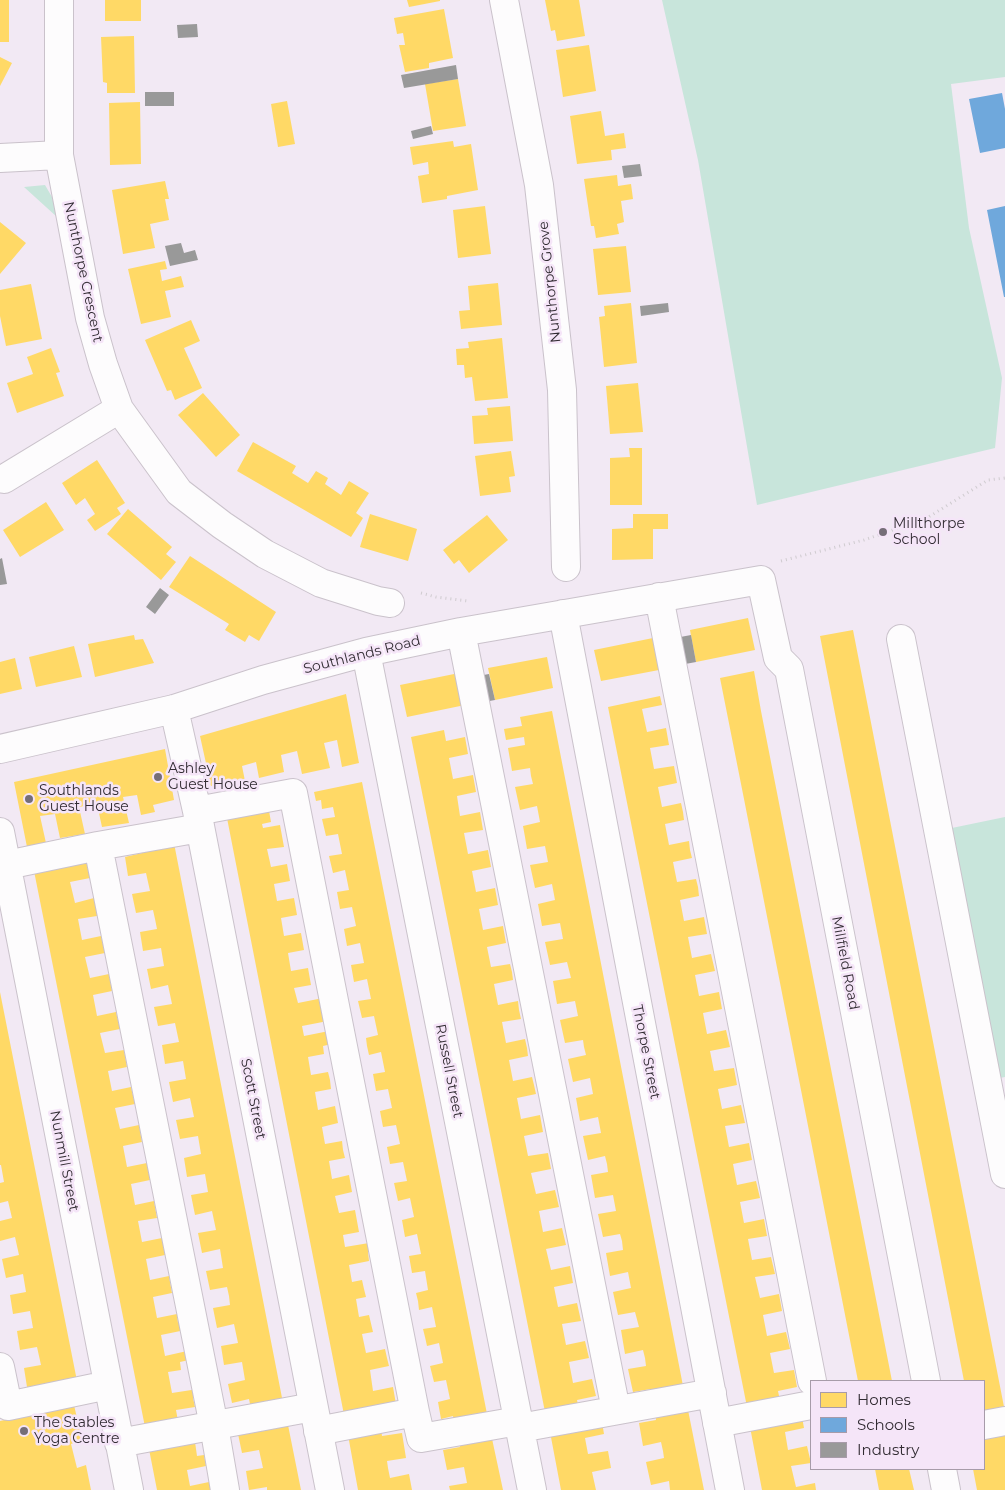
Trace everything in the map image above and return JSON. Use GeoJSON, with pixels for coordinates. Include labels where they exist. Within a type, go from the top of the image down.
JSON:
{"type":"FeatureCollection","features":[{"type":"Feature","properties":{"kind":"street","name":"Nunthorpe Crescent"},"geometry":{"type":"LineString","coordinates":[[59,0],[59,155],[90,318],[103,364],[119,409],[179,492],[222,525],[265,554],[321,583],[390,603]]}},
{"type":"Feature","properties":{"kind":"street","name":"Nunthorpe Grove"},"geometry":{"type":"LineString","coordinates":[[504,0],[539,185],[561,380],[566,567]]}},
{"type":"Feature","properties":{"kind":"street"},"geometry":{"type":"LineString","coordinates":[[0,158],[59,155]]}},
{"type":"Feature","properties":{"kind":"street"},"geometry":{"type":"LineString","coordinates":[[4,479],[119,409]]}},
{"type":"Feature","properties":{"kind":"street","name":"Southlands Road"},"geometry":{"type":"LineString","coordinates":[[0,748],[174,709],[263,680],[366,652],[461,632],[761,580]]}},
{"type":"Feature","properties":{"kind":"street","name":"Millfield Road"},"geometry":{"type":"LineString","coordinates":[[761,580],[778,658],[789,668],[926,1380]]}},
{"type":"Feature","properties":{"kind":"street"},"geometry":{"type":"LineString","coordinates":[[659,597],[812,1380]]}},
{"type":"Feature","properties":{"kind":"street","name":"Thorpe Street"},"geometry":{"type":"LineString","coordinates":[[563,614],[730,1490]]}},
{"type":"Feature","properties":{"kind":"street"},"geometry":{"type":"LineString","coordinates":[[461,632],[616,1410]]}},
{"type":"Feature","properties":{"kind":"street"},"geometry":{"type":"LineString","coordinates":[[901,639],[1005,1174]]}},
{"type":"Feature","properties":{"kind":"street","name":"Russell Street"},"geometry":{"type":"LineString","coordinates":[[366,652],[532,1490]]}},
{"type":"Feature","properties":{"kind":"street","name":"Scott Street"},"geometry":{"type":"LineString","coordinates":[[174,709],[198,819],[330,1490]]}},
{"type":"Feature","properties":{"kind":"street"},"geometry":{"type":"LineString","coordinates":[[6,877],[98,846],[293,793],[421,1438],[616,1410],[712,1393]]}},
{"type":"Feature","properties":{"kind":"street","name":"Nunmill Street"},"geometry":{"type":"LineString","coordinates":[[0,832],[6,877],[128,1490]]}},
{"type":"Feature","properties":{"kind":"street"},"geometry":{"type":"LineString","coordinates":[[98,846],[214,1426],[225,1490]]}},
{"type":"Feature","properties":{"kind":"street"},"geometry":{"type":"LineString","coordinates":[[0,1367],[8,1406],[108,1385]]}},
{"type":"Feature","properties":{"kind":"street"},"geometry":{"type":"LineString","coordinates":[[717,1423],[810,1405]]}},
{"type":"Feature","properties":{"kind":"street"},"geometry":{"type":"LineString","coordinates":[[119,1443],[214,1426],[416,1412]]}},
{"type":"Feature","properties":{"kind":"street"},"geometry":{"type":"LineString","coordinates":[[985,1425],[1005,1421]]}},
{"type":"Feature","properties":{"kind":"street"},"geometry":{"type":"LineString","coordinates":[[942,1470],[946,1490]]}},
{"type":"Feature","properties":{"kind":"path"},"geometry":{"type":"LineString","coordinates":[[761,580],[768,565],[864,540],[927,518],[988,480],[1005,478]]}},
{"type":"Feature","properties":{"kind":"green space","name":"Millthorpe School"},"geometry":{"type":"Polygon","coordinates":[[[662,0],[1005,0],[1005,77],[951,84],[969,228],[1002,378],[995,448],[757,505],[698,160],[662,0]]]}},
{"type":"Feature","properties":{"kind":"green space"},"geometry":{"type":"Polygon","coordinates":[[[45,185],[52,197],[57,217],[24,187],[45,185]]]}},
{"type":"Feature","properties":{"kind":"green space"},"geometry":{"type":"Polygon","coordinates":[[[1005,817],[1005,1077],[994,1079],[947,829],[1005,817]]]}},
{"type":"Feature","properties":{"kind":"building: Homes"},"geometry":{"type":"Polygon","coordinates":[[[0,0],[9,0],[9,42],[0,42],[0,0]]]}},
{"type":"Feature","properties":{"kind":"building: Homes"},"geometry":{"type":"Polygon","coordinates":[[[105,0],[141,0],[141,21],[105,21],[105,0]]]}},
{"type":"Feature","properties":{"kind":"building: Homes"},"geometry":{"type":"Polygon","coordinates":[[[407,0],[440,0],[440,1],[409,7],[407,0]]]}},
{"type":"Feature","properties":{"kind":"building: Homes"},"geometry":{"type":"Polygon","coordinates":[[[545,0],[579,0],[585,36],[557,41],[555,30],[551,31],[545,0]]]}},
{"type":"Feature","properties":{"kind":"building: Homes"},"geometry":{"type":"Polygon","coordinates":[[[444,9],[453,58],[429,63],[429,68],[405,72],[399,45],[405,45],[403,33],[397,34],[394,18],[444,9]]]}},
{"type":"Feature","properties":{"kind":"building: Homes"},"geometry":{"type":"Polygon","coordinates":[[[134,36],[135,93],[107,93],[107,83],[103,82],[101,37],[134,36]]]}},
{"type":"Feature","properties":{"kind":"building: Homes"},"geometry":{"type":"Polygon","coordinates":[[[589,45],[596,91],[563,97],[556,50],[589,45]]]}},
{"type":"Feature","properties":{"kind":"building: Homes"},"geometry":{"type":"Polygon","coordinates":[[[0,57],[12,63],[0,86],[0,57]]]}},
{"type":"Feature","properties":{"kind":"building: Homes"},"geometry":{"type":"Polygon","coordinates":[[[458,79],[466,126],[433,131],[425,84],[458,79]]]}},
{"type":"Feature","properties":{"kind":"building: Homes"},"geometry":{"type":"Polygon","coordinates":[[[287,101],[295,144],[278,147],[271,104],[287,101]]]}},
{"type":"Feature","properties":{"kind":"building: Homes"},"geometry":{"type":"Polygon","coordinates":[[[140,102],[141,164],[110,165],[109,103],[140,102]]]}},
{"type":"Feature","properties":{"kind":"building: Homes"},"geometry":{"type":"Polygon","coordinates":[[[601,111],[605,136],[624,133],[626,148],[611,150],[612,160],[577,164],[570,116],[601,111]]]}},
{"type":"Feature","properties":{"kind":"building: Homes"},"geometry":{"type":"Polygon","coordinates":[[[453,141],[454,147],[471,144],[478,190],[447,196],[447,199],[422,203],[418,176],[429,174],[428,162],[413,165],[410,147],[453,141]]]}},
{"type":"Feature","properties":{"kind":"building: Homes"},"geometry":{"type":"Polygon","coordinates":[[[617,175],[618,186],[631,184],[633,199],[621,201],[624,222],[617,224],[619,234],[596,238],[594,226],[591,226],[584,179],[617,175]]]}},
{"type":"Feature","properties":{"kind":"building: Homes"},"geometry":{"type":"Polygon","coordinates":[[[165,181],[169,199],[165,199],[169,220],[150,224],[155,248],[123,254],[112,190],[165,181]]]}},
{"type":"Feature","properties":{"kind":"building: Homes"},"geometry":{"type":"Polygon","coordinates":[[[485,206],[491,254],[458,258],[453,210],[485,206]]]}},
{"type":"Feature","properties":{"kind":"building: Homes"},"geometry":{"type":"Polygon","coordinates":[[[0,222],[26,243],[0,274],[0,222]]]}},
{"type":"Feature","properties":{"kind":"building: Homes"},"geometry":{"type":"Polygon","coordinates":[[[626,246],[631,292],[598,295],[593,249],[626,246]]]}},
{"type":"Feature","properties":{"kind":"building: Homes"},"geometry":{"type":"Polygon","coordinates":[[[165,261],[167,269],[160,270],[162,281],[181,276],[184,287],[165,291],[171,317],[141,324],[128,269],[165,261]]]}},
{"type":"Feature","properties":{"kind":"building: Homes"},"geometry":{"type":"Polygon","coordinates":[[[498,283],[502,325],[461,329],[459,311],[470,310],[468,286],[498,283]]]}},
{"type":"Feature","properties":{"kind":"building: Homes"},"geometry":{"type":"Polygon","coordinates":[[[31,284],[42,339],[6,346],[0,316],[0,290],[31,284]]]}},
{"type":"Feature","properties":{"kind":"building: Homes"},"geometry":{"type":"Polygon","coordinates":[[[631,303],[637,363],[604,367],[599,317],[605,316],[604,306],[631,303]]]}},
{"type":"Feature","properties":{"kind":"building: Homes"},"geometry":{"type":"Polygon","coordinates":[[[191,320],[200,341],[184,348],[202,388],[175,400],[171,390],[167,391],[145,340],[191,320]]]}},
{"type":"Feature","properties":{"kind":"building: Homes"},"geometry":{"type":"Polygon","coordinates":[[[502,338],[508,398],[475,401],[472,377],[465,378],[464,365],[457,365],[456,349],[469,348],[468,342],[502,338]]]}},
{"type":"Feature","properties":{"kind":"building: Homes"},"geometry":{"type":"Polygon","coordinates":[[[51,348],[60,372],[56,373],[64,396],[17,413],[7,383],[33,374],[27,357],[51,348]]]}},
{"type":"Feature","properties":{"kind":"building: Homes"},"geometry":{"type":"Polygon","coordinates":[[[638,383],[643,432],[610,434],[606,386],[638,383]]]}},
{"type":"Feature","properties":{"kind":"building: Homes"},"geometry":{"type":"Polygon","coordinates":[[[203,393],[240,435],[216,457],[178,415],[203,393]]]}},
{"type":"Feature","properties":{"kind":"building: Homes"},"geometry":{"type":"Polygon","coordinates":[[[510,406],[513,441],[474,444],[472,416],[488,415],[487,408],[510,406]]]}},
{"type":"Feature","properties":{"kind":"building: Homes"},"geometry":{"type":"Polygon","coordinates":[[[253,442],[296,466],[292,473],[308,483],[316,471],[328,478],[325,484],[341,495],[349,481],[369,493],[356,513],[363,518],[351,537],[237,471],[253,442]]]}},
{"type":"Feature","properties":{"kind":"building: Homes"},"geometry":{"type":"Polygon","coordinates":[[[629,448],[642,448],[642,505],[610,505],[610,458],[630,457],[629,448]]]}},
{"type":"Feature","properties":{"kind":"building: Homes"},"geometry":{"type":"Polygon","coordinates":[[[511,451],[515,476],[509,477],[511,492],[480,496],[475,456],[511,451]]]}},
{"type":"Feature","properties":{"kind":"building: Homes"},"geometry":{"type":"Polygon","coordinates":[[[97,460],[125,503],[117,508],[121,514],[95,531],[87,520],[95,514],[85,498],[76,505],[62,483],[97,460]]]}},
{"type":"Feature","properties":{"kind":"building: Homes"},"geometry":{"type":"Polygon","coordinates":[[[46,502],[64,530],[20,557],[3,530],[46,502]]]}},
{"type":"Feature","properties":{"kind":"building: Homes"},"geometry":{"type":"Polygon","coordinates":[[[128,509],[172,547],[166,554],[176,562],[161,580],[107,534],[128,509]]]}},
{"type":"Feature","properties":{"kind":"building: Homes"},"geometry":{"type":"Polygon","coordinates":[[[370,514],[417,529],[408,561],[360,547],[370,514]]]}},
{"type":"Feature","properties":{"kind":"building: Homes"},"geometry":{"type":"Polygon","coordinates":[[[633,514],[668,514],[668,529],[653,529],[653,559],[612,560],[612,529],[633,528],[633,514]]]}},
{"type":"Feature","properties":{"kind":"building: Homes"},"geometry":{"type":"Polygon","coordinates":[[[487,515],[508,540],[469,573],[459,560],[454,564],[443,550],[487,515]]]}},
{"type":"Feature","properties":{"kind":"building: Homes"},"geometry":{"type":"Polygon","coordinates":[[[190,556],[276,612],[259,641],[249,635],[245,642],[225,630],[229,624],[169,587],[190,556]]]}},
{"type":"Feature","properties":{"kind":"building: Homes"},"geometry":{"type":"Polygon","coordinates":[[[748,618],[755,650],[696,662],[690,630],[748,618]]]}},
{"type":"Feature","properties":{"kind":"building: Homes"},"geometry":{"type":"Polygon","coordinates":[[[853,630],[1005,1412],[985,1419],[985,1380],[964,1380],[820,636],[853,630]]]}},
{"type":"Feature","properties":{"kind":"building: Homes"},"geometry":{"type":"Polygon","coordinates":[[[134,635],[135,640],[143,639],[154,663],[95,677],[88,644],[134,635]]]}},
{"type":"Feature","properties":{"kind":"building: Homes"},"geometry":{"type":"Polygon","coordinates":[[[653,638],[659,670],[601,681],[594,650],[653,638]]]}},
{"type":"Feature","properties":{"kind":"building: Homes"},"geometry":{"type":"Polygon","coordinates":[[[74,646],[82,677],[36,687],[29,657],[74,646]]]}},
{"type":"Feature","properties":{"kind":"building: Homes"},"geometry":{"type":"Polygon","coordinates":[[[547,657],[553,688],[495,700],[488,668],[547,657]]]}},
{"type":"Feature","properties":{"kind":"building: Homes"},"geometry":{"type":"Polygon","coordinates":[[[15,658],[22,689],[0,694],[0,662],[15,658]]]}},
{"type":"Feature","properties":{"kind":"building: Homes"},"geometry":{"type":"Polygon","coordinates":[[[754,671],[892,1380],[858,1380],[720,678],[754,671]]]}},
{"type":"Feature","properties":{"kind":"building: Homes"},"geometry":{"type":"Polygon","coordinates":[[[459,673],[465,705],[407,717],[400,685],[459,673]]]}},
{"type":"Feature","properties":{"kind":"building: Homes"},"geometry":{"type":"Polygon","coordinates":[[[346,694],[359,763],[342,767],[337,740],[324,743],[330,768],[302,774],[297,751],[281,755],[284,772],[259,778],[256,762],[242,766],[245,781],[211,786],[200,736],[346,694]]]}},
{"type":"Feature","properties":{"kind":"building: Homes"},"geometry":{"type":"Polygon","coordinates":[[[660,696],[662,705],[642,709],[647,732],[666,728],[669,745],[650,748],[654,769],[674,766],[677,783],[658,787],[662,807],[681,803],[683,812],[684,820],[665,824],[669,845],[689,841],[692,858],[673,862],[677,882],[696,879],[698,887],[699,896],[680,900],[684,921],[704,917],[707,934],[688,937],[692,958],[711,954],[715,971],[695,975],[699,996],[719,992],[722,1009],[703,1013],[707,1034],[726,1030],[730,1047],[710,1051],[714,1071],[734,1068],[737,1085],[718,1089],[722,1109],[741,1105],[745,1123],[725,1126],[729,1147],[749,1143],[752,1160],[733,1164],[737,1185],[756,1181],[760,1198],[740,1202],[744,1223],[764,1219],[767,1236],[748,1239],[752,1260],[771,1257],[775,1274],[755,1277],[760,1298],[779,1294],[782,1311],[763,1315],[767,1336],[786,1332],[790,1349],[770,1353],[774,1373],[794,1370],[797,1387],[778,1391],[780,1401],[747,1407],[608,707],[660,696]]]}},
{"type":"Feature","properties":{"kind":"building: Homes"},"geometry":{"type":"Polygon","coordinates":[[[552,711],[684,1391],[652,1397],[651,1389],[633,1392],[628,1369],[646,1366],[645,1358],[643,1350],[625,1354],[621,1330],[639,1327],[635,1312],[618,1315],[613,1292],[631,1288],[628,1272],[610,1276],[606,1253],[623,1250],[622,1241],[620,1234],[603,1237],[598,1214],[616,1211],[613,1195],[595,1198],[591,1175],[608,1172],[607,1164],[605,1156],[588,1160],[583,1136],[601,1133],[598,1117],[580,1121],[576,1098],[593,1094],[590,1078],[573,1082],[568,1059],[586,1055],[583,1040],[565,1043],[560,1020],[578,1016],[575,1001],[557,1004],[553,981],[571,978],[567,962],[550,965],[545,942],[563,939],[560,923],[542,926],[538,904],[555,900],[552,884],[535,888],[530,865],[548,862],[545,846],[527,849],[523,826],[540,822],[537,806],[520,810],[515,787],[533,784],[530,768],[512,771],[508,748],[525,745],[524,737],[506,740],[504,729],[522,726],[520,717],[552,711]]]}},
{"type":"Feature","properties":{"kind":"building: Homes"},"geometry":{"type":"Polygon","coordinates":[[[444,730],[446,741],[465,737],[468,754],[449,758],[453,779],[473,775],[476,792],[457,796],[460,816],[480,812],[483,830],[464,833],[468,854],[488,850],[491,867],[472,871],[476,892],[495,888],[498,905],[479,909],[483,930],[503,926],[506,943],[487,947],[491,967],[510,964],[512,972],[513,980],[494,984],[498,1005],[518,1001],[521,1019],[502,1022],[506,1043],[525,1039],[527,1048],[528,1056],[509,1060],[513,1081],[532,1077],[536,1094],[517,1098],[521,1119],[540,1115],[543,1132],[524,1136],[528,1156],[548,1153],[551,1169],[531,1173],[536,1194],[555,1190],[559,1207],[539,1211],[543,1232],[562,1228],[566,1245],[546,1249],[551,1270],[570,1266],[573,1283],[554,1287],[558,1307],[577,1303],[581,1321],[562,1324],[566,1345],[585,1341],[589,1358],[569,1362],[573,1383],[592,1379],[596,1396],[577,1400],[579,1410],[546,1417],[411,737],[444,730]]]}},
{"type":"Feature","properties":{"kind":"building: Homes"},"geometry":{"type":"Polygon","coordinates":[[[165,749],[174,800],[153,805],[155,812],[141,815],[137,795],[123,797],[129,823],[102,827],[97,804],[79,807],[85,834],[60,838],[55,814],[40,816],[46,843],[27,847],[14,782],[165,749]]]}},
{"type":"Feature","properties":{"kind":"building: Homes"},"geometry":{"type":"Polygon","coordinates":[[[362,782],[488,1419],[455,1426],[453,1416],[441,1419],[438,1402],[450,1399],[446,1380],[434,1382],[430,1366],[443,1363],[439,1343],[427,1346],[423,1329],[436,1327],[432,1307],[419,1310],[416,1293],[428,1290],[425,1271],[412,1273],[409,1256],[421,1254],[417,1234],[405,1237],[402,1220],[414,1217],[410,1198],[398,1201],[394,1183],[407,1181],[403,1162],[390,1164],[387,1147],[400,1144],[396,1125],[383,1127],[380,1111],[392,1108],[388,1089],[376,1091],[373,1074],[385,1072],[381,1052],[369,1055],[367,1046],[366,1038],[378,1035],[374,1016],[362,1018],[358,1001],[371,999],[367,979],[354,982],[351,965],[364,963],[360,943],[347,946],[344,929],[356,926],[352,907],[340,909],[337,892],[349,890],[345,870],[333,873],[329,856],[342,854],[338,834],[326,836],[322,819],[335,817],[333,807],[322,809],[321,800],[316,801],[314,792],[362,782]]]}},
{"type":"Feature","properties":{"kind":"building: Homes"},"geometry":{"type":"Polygon","coordinates":[[[268,805],[271,822],[262,824],[263,828],[280,825],[284,847],[267,849],[271,867],[287,864],[290,881],[274,884],[277,901],[294,898],[297,915],[281,918],[284,936],[301,933],[304,950],[288,953],[291,971],[308,968],[311,985],[294,988],[298,1003],[328,997],[333,1020],[302,1026],[304,1036],[329,1031],[332,1044],[323,1046],[324,1054],[308,1057],[311,1075],[328,1072],[330,1080],[331,1089],[315,1092],[318,1110],[335,1106],[338,1123],[322,1127],[325,1144],[342,1141],[345,1158],[329,1161],[332,1179],[349,1175],[352,1192],[335,1196],[339,1213],[355,1210],[359,1232],[343,1235],[345,1247],[375,1242],[377,1251],[368,1252],[369,1261],[349,1265],[352,1282],[362,1280],[366,1297],[356,1299],[359,1317],[369,1315],[373,1332],[362,1334],[366,1353],[385,1349],[389,1366],[370,1370],[373,1391],[393,1387],[396,1404],[346,1425],[226,813],[268,805]]]}},
{"type":"Feature","properties":{"kind":"building: Homes"},"geometry":{"type":"Polygon","coordinates":[[[173,838],[283,1403],[251,1409],[249,1399],[232,1403],[228,1384],[245,1380],[242,1362],[224,1365],[221,1346],[238,1343],[234,1324],[217,1328],[213,1308],[230,1305],[229,1296],[227,1287],[210,1290],[206,1271],[223,1268],[220,1249],[202,1253],[198,1233],[216,1230],[212,1211],[195,1215],[191,1195],[208,1192],[205,1174],[187,1177],[184,1158],[201,1154],[198,1136],[180,1139],[176,1120],[194,1117],[190,1098],[173,1102],[169,1082],[186,1079],[183,1061],[165,1064],[162,1045],[179,1042],[175,1023],[158,1026],[154,1007],[172,1004],[168,985],[151,989],[147,969],[164,966],[161,948],[143,951],[140,932],[157,929],[153,910],[136,913],[132,894],[150,891],[146,873],[128,876],[125,857],[142,853],[140,844],[173,838]]]}},
{"type":"Feature","properties":{"kind":"building: Homes"},"geometry":{"type":"Polygon","coordinates":[[[32,861],[86,861],[90,878],[70,882],[75,903],[94,898],[96,907],[97,916],[78,919],[82,940],[101,936],[105,953],[85,957],[90,978],[109,974],[112,991],[93,995],[97,1016],[116,1012],[120,1029],[100,1033],[105,1053],[124,1050],[127,1067],[108,1071],[112,1091],[131,1087],[135,1104],[115,1108],[120,1129],[139,1125],[142,1142],[123,1146],[127,1167],[147,1163],[150,1180],[131,1184],[135,1205],[154,1201],[157,1218],[138,1221],[142,1242],[162,1238],[165,1255],[146,1259],[150,1280],[169,1276],[172,1293],[153,1297],[157,1318],[177,1314],[178,1323],[188,1321],[190,1329],[161,1335],[165,1356],[196,1349],[198,1358],[180,1362],[181,1370],[168,1372],[172,1393],[198,1389],[199,1397],[193,1398],[195,1407],[176,1410],[178,1421],[145,1427],[32,861]]]}},
{"type":"Feature","properties":{"kind":"building: Homes"},"geometry":{"type":"Polygon","coordinates":[[[0,992],[78,1386],[46,1393],[44,1384],[27,1387],[24,1368],[41,1365],[37,1347],[20,1350],[17,1331],[33,1328],[30,1311],[13,1314],[10,1295],[26,1292],[23,1274],[6,1278],[2,1259],[19,1255],[15,1237],[0,1241],[0,1221],[12,1218],[8,1201],[0,1203],[0,1183],[4,1182],[0,1165],[0,992]]]}},
{"type":"Feature","properties":{"kind":"building: Homes"},"geometry":{"type":"Polygon","coordinates":[[[74,1405],[82,1440],[71,1444],[77,1468],[86,1465],[91,1490],[0,1490],[0,1421],[74,1405]]]}},
{"type":"Feature","properties":{"kind":"building: Homes"},"geometry":{"type":"Polygon","coordinates":[[[687,1405],[704,1490],[670,1490],[669,1481],[651,1485],[646,1462],[664,1458],[663,1451],[661,1442],[643,1446],[639,1423],[656,1420],[655,1411],[687,1405]]]}},
{"type":"Feature","properties":{"kind":"building: Homes"},"geometry":{"type":"Polygon","coordinates":[[[286,1415],[301,1490],[267,1490],[267,1487],[249,1490],[246,1471],[263,1468],[259,1450],[242,1453],[238,1434],[286,1415]]]}},
{"type":"Feature","properties":{"kind":"building: Homes"},"geometry":{"type":"Polygon","coordinates":[[[802,1417],[804,1428],[785,1432],[788,1450],[807,1446],[810,1463],[791,1466],[796,1487],[815,1483],[816,1490],[762,1490],[750,1427],[802,1417]]]}},
{"type":"Feature","properties":{"kind":"building: Homes"},"geometry":{"type":"Polygon","coordinates":[[[602,1422],[604,1434],[585,1438],[588,1454],[608,1451],[611,1468],[592,1472],[596,1490],[561,1490],[550,1432],[602,1422]]]}},
{"type":"Feature","properties":{"kind":"building: Homes"},"geometry":{"type":"Polygon","coordinates":[[[381,1428],[382,1436],[402,1433],[406,1458],[387,1461],[388,1468],[390,1478],[409,1474],[412,1490],[358,1490],[348,1435],[381,1428]]]}},
{"type":"Feature","properties":{"kind":"building: Homes"},"geometry":{"type":"Polygon","coordinates":[[[1005,1432],[1005,1490],[977,1490],[973,1470],[985,1470],[985,1436],[1005,1432]]]}},
{"type":"Feature","properties":{"kind":"building: Homes"},"geometry":{"type":"Polygon","coordinates":[[[491,1434],[503,1490],[450,1490],[449,1486],[467,1483],[464,1467],[447,1470],[443,1450],[460,1447],[458,1440],[491,1434]]]}},
{"type":"Feature","properties":{"kind":"building: Homes"},"geometry":{"type":"Polygon","coordinates":[[[195,1442],[197,1456],[204,1455],[206,1466],[187,1470],[190,1486],[209,1482],[211,1490],[157,1490],[148,1444],[195,1442]]]}},
{"type":"Feature","properties":{"kind":"building: Homes"},"geometry":{"type":"Polygon","coordinates":[[[875,1470],[909,1470],[914,1490],[879,1490],[875,1470]]]}},
{"type":"Feature","properties":{"kind":"building: Schools"},"geometry":{"type":"Polygon","coordinates":[[[1002,93],[1005,109],[1005,148],[980,153],[969,99],[1002,93]]]}},
{"type":"Feature","properties":{"kind":"building: Schools"},"geometry":{"type":"Polygon","coordinates":[[[1005,206],[1005,297],[1004,297],[987,210],[1005,206]]]}},
{"type":"Feature","properties":{"kind":"building: Industry"},"geometry":{"type":"Polygon","coordinates":[[[197,24],[198,37],[178,38],[177,25],[197,24]]]}},
{"type":"Feature","properties":{"kind":"building: Industry"},"geometry":{"type":"Polygon","coordinates":[[[456,65],[458,79],[404,88],[401,75],[456,65]]]}},
{"type":"Feature","properties":{"kind":"building: Industry"},"geometry":{"type":"Polygon","coordinates":[[[145,92],[174,92],[174,106],[145,106],[145,92]]]}},
{"type":"Feature","properties":{"kind":"building: Industry"},"geometry":{"type":"Polygon","coordinates":[[[431,126],[433,134],[413,139],[411,131],[431,126]]]}},
{"type":"Feature","properties":{"kind":"building: Industry"},"geometry":{"type":"Polygon","coordinates":[[[640,164],[642,176],[624,178],[622,166],[640,164]]]}},
{"type":"Feature","properties":{"kind":"building: Industry"},"geometry":{"type":"Polygon","coordinates":[[[181,243],[184,253],[195,250],[198,260],[170,266],[165,246],[181,243]]]}},
{"type":"Feature","properties":{"kind":"building: Industry"},"geometry":{"type":"Polygon","coordinates":[[[668,303],[669,312],[641,316],[640,306],[668,303]]]}},
{"type":"Feature","properties":{"kind":"building: Industry"},"geometry":{"type":"Polygon","coordinates":[[[2,558],[7,584],[0,585],[0,559],[2,558]]]}},
{"type":"Feature","properties":{"kind":"building: Industry"},"geometry":{"type":"Polygon","coordinates":[[[160,588],[169,595],[155,614],[146,607],[160,588]]]}},
{"type":"Feature","properties":{"kind":"building: Industry"},"geometry":{"type":"Polygon","coordinates":[[[691,635],[696,662],[680,665],[675,638],[691,635]]]}},
{"type":"Feature","properties":{"kind":"building: Industry"},"geometry":{"type":"Polygon","coordinates":[[[489,674],[495,700],[484,702],[478,676],[489,674]]]}},
{"type":"Feature","properties":{"kind":"place","name":"Millthorpe School"},"geometry":{"type":"Point","coordinates":[883,532]}},
{"type":"Feature","properties":{"kind":"place","name":"Ashley Guest House"},"geometry":{"type":"Point","coordinates":[158,777]}},
{"type":"Feature","properties":{"kind":"place","name":"Southlands Guest House"},"geometry":{"type":"Point","coordinates":[29,799]}},
{"type":"Feature","properties":{"kind":"place","name":"The Stables Yoga Centre"},"geometry":{"type":"Point","coordinates":[24,1431]}}]}
